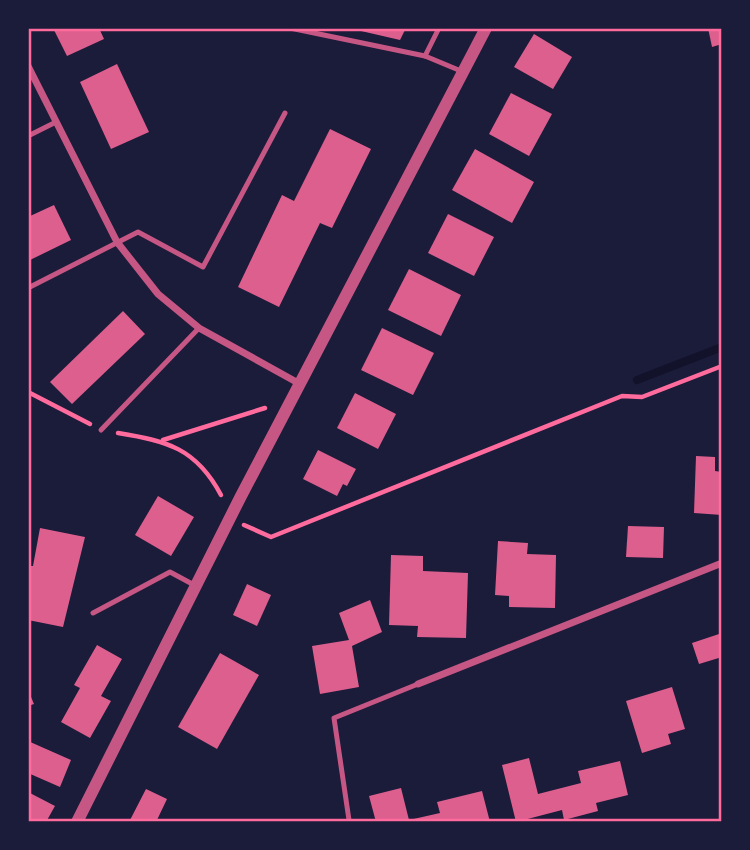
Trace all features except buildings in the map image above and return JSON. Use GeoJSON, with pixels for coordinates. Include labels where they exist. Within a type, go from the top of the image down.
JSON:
{"type":"FeatureCollection","features":[{"type":"Feature","properties":{"kind":"street"},"geometry":{"type":"LineString","coordinates":[[77,822],[300,384],[486,28]]}},
{"type":"Feature","properties":{"kind":"street"},"geometry":{"type":"LineString","coordinates":[[28,66],[117,242],[159,294],[199,328],[300,384]]}},
{"type":"Feature","properties":{"kind":"street"},"geometry":{"type":"LineString","coordinates":[[418,684],[722,564]]}},
{"type":"Feature","properties":{"kind":"lane"},"geometry":{"type":"LineString","coordinates":[[290,28],[425,56],[464,72]]}},
{"type":"Feature","properties":{"kind":"lane"},"geometry":{"type":"LineString","coordinates":[[425,56],[439,28]]}},
{"type":"Feature","properties":{"kind":"lane"},"geometry":{"type":"LineString","coordinates":[[28,288],[138,232],[204,267],[285,113]]}},
{"type":"Feature","properties":{"kind":"lane"},"geometry":{"type":"LineString","coordinates":[[28,136],[57,122]]}},
{"type":"Feature","properties":{"kind":"lane"},"geometry":{"type":"LineString","coordinates":[[101,430],[199,328]]}},
{"type":"Feature","properties":{"kind":"lane"},"geometry":{"type":"LineString","coordinates":[[93,613],[170,572],[196,586]]}},
{"type":"Feature","properties":{"kind":"lane"},"geometry":{"type":"LineString","coordinates":[[349,820],[334,718],[418,684]]}},
{"type":"Feature","properties":{"kind":"path"},"geometry":{"type":"LineString","coordinates":[[28,392],[101,430],[163,440],[186,450],[220,492],[231,519],[271,537],[622,396],[642,397],[722,366]]}},
{"type":"Feature","properties":{"kind":"path"},"geometry":{"type":"LineString","coordinates":[[163,440],[262,410],[271,404]]}},
{"type":"Feature","properties":{"kind":"waterway"},"geometry":{"type":"LineString","coordinates":[[637,380],[722,347]]}}]}
